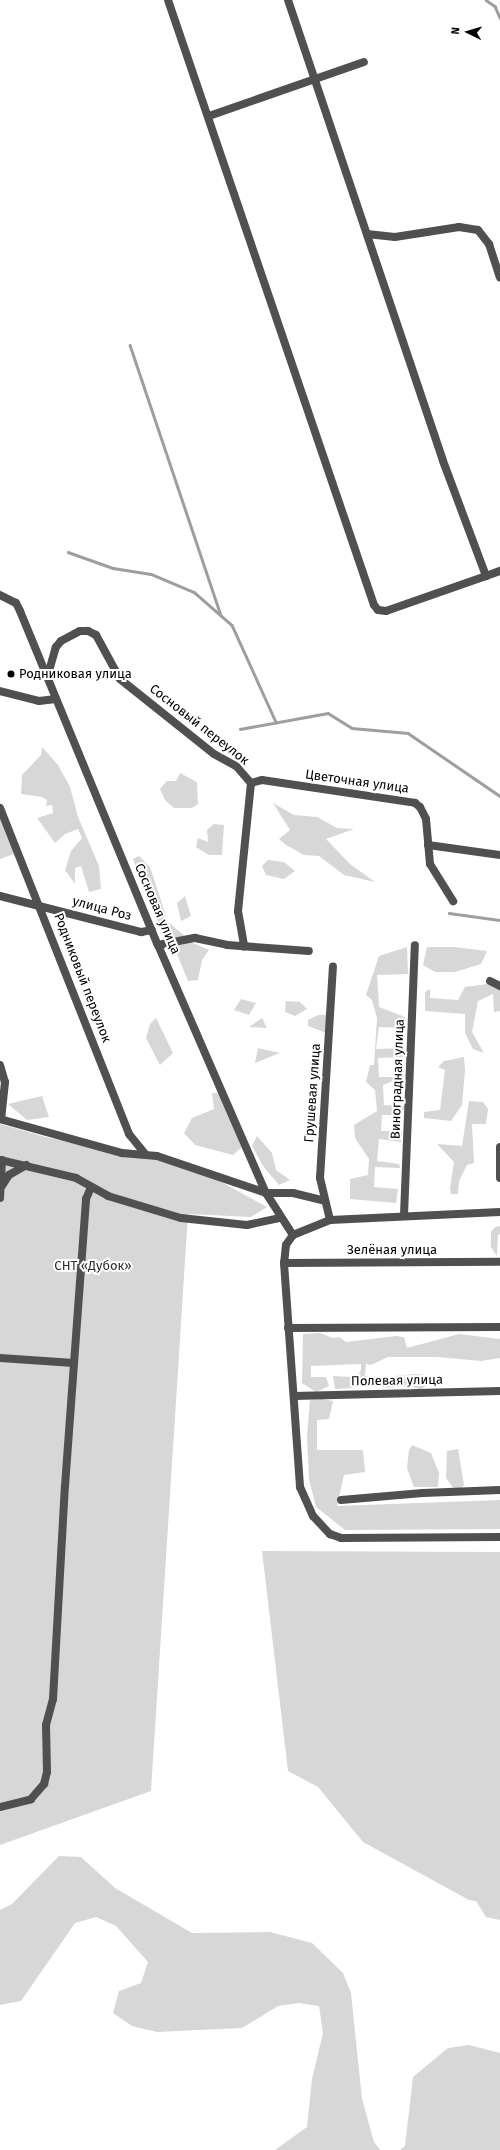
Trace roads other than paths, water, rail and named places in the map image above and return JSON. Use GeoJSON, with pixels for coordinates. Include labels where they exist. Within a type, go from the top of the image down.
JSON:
{"type":"FeatureCollection","features":[{"type":"Feature","properties":{"kind":"street"},"geometry":{"type":"LineString","coordinates":[[168,0],[209,116],[374,605],[378,610],[386,611],[500,571]]}},
{"type":"Feature","properties":{"kind":"street"},"geometry":{"type":"LineString","coordinates":[[288,0],[443,461],[486,576]]}},
{"type":"Feature","properties":{"kind":"street"},"geometry":{"type":"LineString","coordinates":[[209,116],[314,78],[364,62]]}},
{"type":"Feature","properties":{"kind":"street"},"geometry":{"type":"LineString","coordinates":[[367,234],[395,237],[459,227],[478,230],[489,244],[500,277]]}},
{"type":"Feature","properties":{"kind":"street","name":"Сосновая улица"},"geometry":{"type":"LineString","coordinates":[[0,595],[16,603],[18,607],[158,945],[266,1193],[280,1218],[293,1235]]}},
{"type":"Feature","properties":{"kind":"street","name":"Сосновый переулок"},"geometry":{"type":"LineString","coordinates":[[46,674],[49,671],[56,647],[61,642],[80,631],[96,635],[120,679],[214,754],[236,767],[251,783],[238,911],[244,946]]}},
{"type":"Feature","properties":{"kind":"street"},"geometry":{"type":"LineString","coordinates":[[0,692],[39,701],[56,699]]}},
{"type":"Feature","properties":{"kind":"street","name":"Цветочная улица"},"geometry":{"type":"LineString","coordinates":[[251,783],[262,780],[415,803],[420,807],[426,819],[430,864],[453,901]]}},
{"type":"Feature","properties":{"kind":"street","name":"Родниковый переулок"},"geometry":{"type":"LineString","coordinates":[[0,808],[129,1134],[145,1154]]}},
{"type":"Feature","properties":{"kind":"street"},"geometry":{"type":"LineString","coordinates":[[428,844],[500,855]]}},
{"type":"Feature","properties":{"kind":"street","name":"улица Роз"},"geometry":{"type":"LineString","coordinates":[[0,896],[141,932],[152,930]]}},
{"type":"Feature","properties":{"kind":"street"},"geometry":{"type":"LineString","coordinates":[[158,945],[195,938],[244,946],[309,951]]}},
{"type":"Feature","properties":{"kind":"street","name":"Виноградная улица"},"geometry":{"type":"LineString","coordinates":[[404,1215],[416,945]]}},
{"type":"Feature","properties":{"kind":"street","name":"Грушевая улица"},"geometry":{"type":"LineString","coordinates":[[330,1220],[324,1201],[320,1178],[334,966]]}},
{"type":"Feature","properties":{"kind":"street"},"geometry":{"type":"LineString","coordinates":[[490,981],[500,986]]}},
{"type":"Feature","properties":{"kind":"street"},"geometry":{"type":"LineString","coordinates":[[0,1065],[5,1082],[0,1119],[122,1153],[145,1154],[266,1193],[293,1193],[324,1201]]}},
{"type":"Feature","properties":{"kind":"street"},"geometry":{"type":"LineString","coordinates":[[500,1147],[500,1178]]}},
{"type":"Feature","properties":{"kind":"street"},"geometry":{"type":"LineString","coordinates":[[0,1198],[1,1160],[76,1178],[91,1187],[128,1204],[181,1218],[247,1225],[280,1218]]}},
{"type":"Feature","properties":{"kind":"street"},"geometry":{"type":"LineString","coordinates":[[0,1189],[9,1175],[26,1165]]}},
{"type":"Feature","properties":{"kind":"street"},"geometry":{"type":"LineString","coordinates":[[0,1807],[31,1798],[44,1784],[46,1772],[46,1725],[53,1699],[86,1199],[91,1187]]}},
{"type":"Feature","properties":{"kind":"street"},"geometry":{"type":"LineString","coordinates":[[500,1212],[404,1215],[330,1220],[293,1235],[286,1245],[284,1263],[288,1328],[303,1497],[313,1516],[330,1534],[347,1538],[500,1537]]}},
{"type":"Feature","properties":{"kind":"street","name":"Зелёная улица"},"geometry":{"type":"LineString","coordinates":[[284,1263],[500,1262]]}},
{"type":"Feature","properties":{"kind":"street"},"geometry":{"type":"LineString","coordinates":[[288,1328],[500,1327]]}},
{"type":"Feature","properties":{"kind":"street"},"geometry":{"type":"LineString","coordinates":[[0,1358],[74,1364]]}},
{"type":"Feature","properties":{"kind":"street","name":"Полевая улица"},"geometry":{"type":"LineString","coordinates":[[294,1396],[500,1391]]}},
{"type":"Feature","properties":{"kind":"street"},"geometry":{"type":"LineString","coordinates":[[341,1500],[423,1493],[500,1490]]}},
{"type":"Feature","properties":{"kind":"waterway"},"geometry":{"type":"LineString","coordinates":[[486,0],[495,6],[500,18]]}},
{"type":"Feature","properties":{"kind":"waterway"},"geometry":{"type":"LineString","coordinates":[[130,345],[221,615]]}},
{"type":"Feature","properties":{"kind":"waterway"},"geometry":{"type":"LineString","coordinates":[[68,552],[113,568],[151,574],[194,592],[232,625],[276,722]]}},
{"type":"Feature","properties":{"kind":"waterway"},"geometry":{"type":"LineString","coordinates":[[240,729],[328,713],[352,728],[408,733],[500,796]]}},
{"type":"Feature","properties":{"kind":"waterway"},"geometry":{"type":"LineString","coordinates":[[449,913],[500,920]]}},
{"type":"Feature","properties":{"kind":"place","name":"Родниковая улица"},"geometry":{"type":"Point","coordinates":[11,674]}},
{"type":"Feature","properties":{"kind":"park label","name":"СНТ «Дубок»"},"geometry":{"type":"Point","coordinates":[93,1266]}}]}
